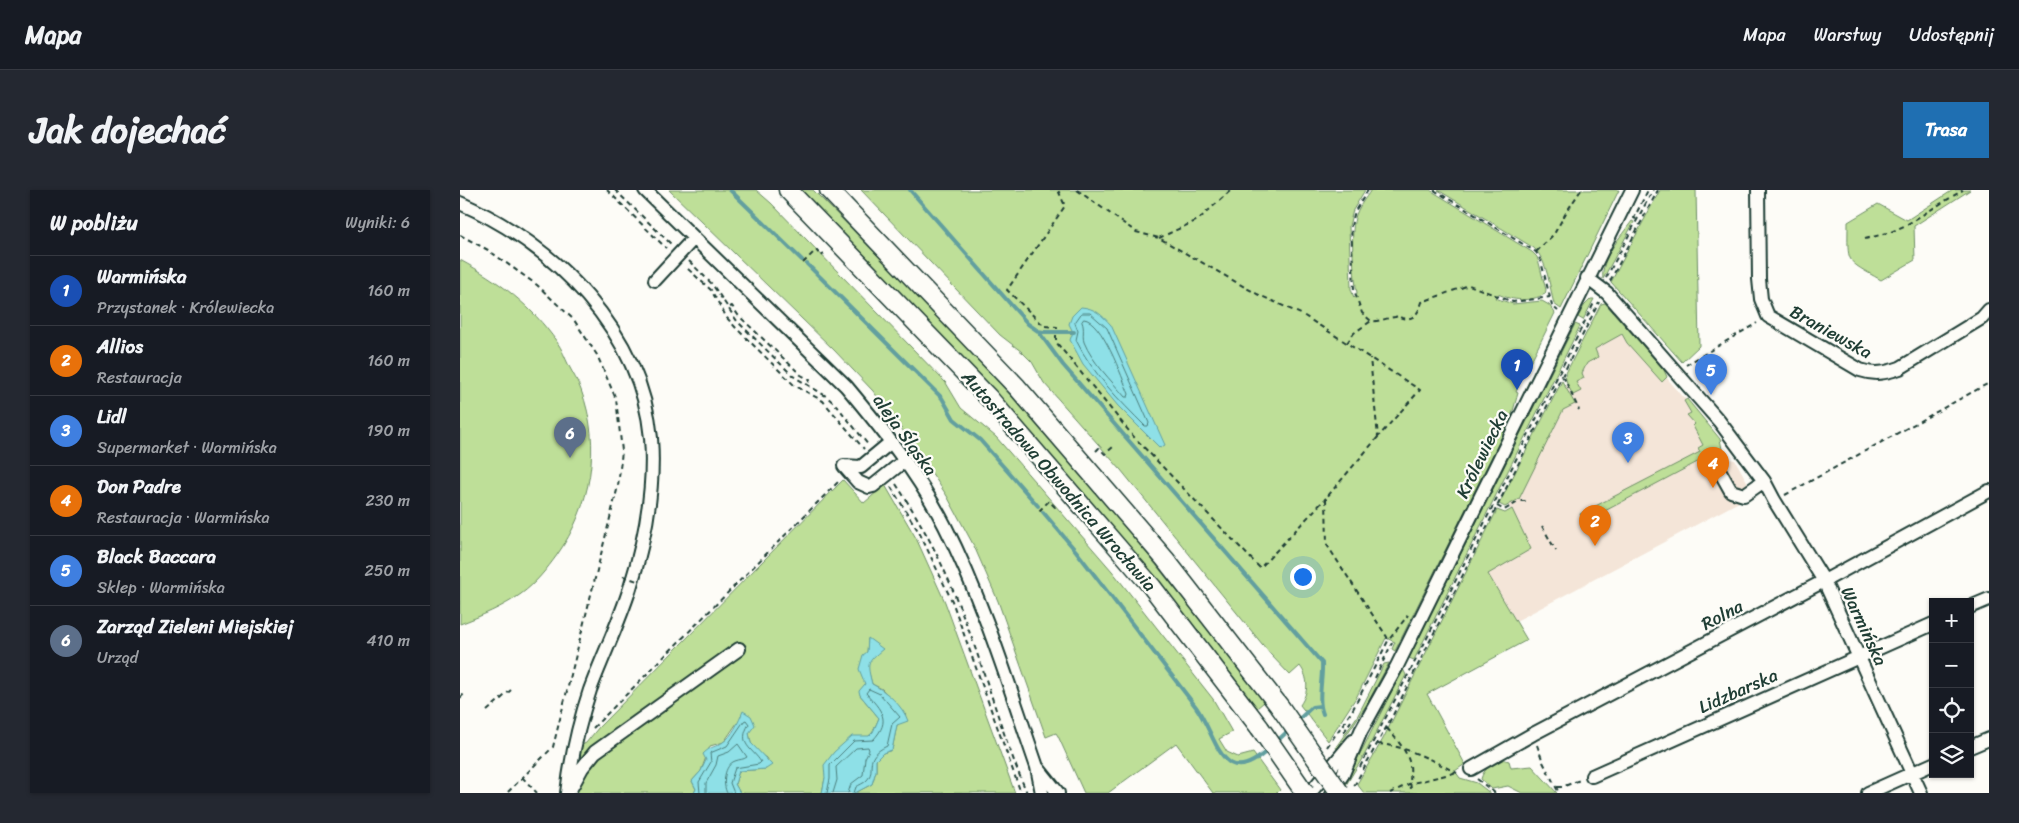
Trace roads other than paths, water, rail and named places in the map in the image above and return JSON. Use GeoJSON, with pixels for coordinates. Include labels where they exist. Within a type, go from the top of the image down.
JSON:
{"type":"FeatureCollection","features":[{"type":"Feature","properties":{"kind":"highway","name":"Autostradowa Obwodnica Wrocławia"},"geometry":{"type":"LineString","coordinates":[[788,190],[988,397],[1152,587],[1260,728],[1305,793]]}},
{"type":"Feature","properties":{"kind":"highway","name":"Autostradowa Obwodnica Wrocławia"},"geometry":{"type":"LineString","coordinates":[[829,190],[1017,387],[1164,559],[1280,707],[1340,793]]}},
{"type":"Feature","properties":{"kind":"street","name":"aleja Śląska"},"geometry":{"type":"LineString","coordinates":[[644,190],[846,386],[904,461],[944,524],[982,607],[1038,767],[1042,793]]}},
{"type":"Feature","properties":{"kind":"street","name":"Królewiecka"},"geometry":{"type":"LineString","coordinates":[[1331,793],[1344,774],[1361,731],[1435,589],[1632,190]]}},
{"type":"Feature","properties":{"kind":"street","name":"Braniewska"},"geometry":{"type":"LineString","coordinates":[[1758,190],[1759,279],[1761,299],[1768,316],[1860,370],[1872,374],[1886,373],[1900,368],[1982,318],[1989,310]]}},
{"type":"Feature","properties":{"kind":"street"},"geometry":{"type":"LineString","coordinates":[[460,203],[488,216],[513,231],[539,250],[574,282],[618,337],[635,371],[644,398],[648,419],[652,460],[651,486],[642,544],[623,609],[590,690],[578,731],[568,793]]}},
{"type":"Feature","properties":{"kind":"street"},"geometry":{"type":"LineString","coordinates":[[655,280],[694,238]]}},
{"type":"Feature","properties":{"kind":"street","name":"Warmińska"},"geometry":{"type":"LineString","coordinates":[[1587,278],[1605,291],[1676,371],[1719,421],[1764,481],[1824,581],[1920,793]]}},
{"type":"Feature","properties":{"kind":"street"},"geometry":{"type":"LineString","coordinates":[[890,442],[861,467],[844,466],[861,485],[869,487],[873,486],[904,461]]}},
{"type":"Feature","properties":{"kind":"street"},"geometry":{"type":"LineString","coordinates":[[1713,459],[1734,494],[1744,495],[1764,481]]}},
{"type":"Feature","properties":{"kind":"street","name":"Rolna"},"geometry":{"type":"LineString","coordinates":[[1471,769],[1989,491]]}},
{"type":"Feature","properties":{"kind":"street"},"geometry":{"type":"LineString","coordinates":[[1974,605],[1989,599]]}},
{"type":"Feature","properties":{"kind":"street","name":"Lidzbarska"},"geometry":{"type":"LineString","coordinates":[[1592,776],[1929,626]]}},
{"type":"Feature","properties":{"kind":"street"},"geometry":{"type":"LineString","coordinates":[[568,793],[582,768],[594,752],[739,649]]}},
{"type":"Feature","properties":{"kind":"street","name":"Królewiecka"},"geometry":{"type":"LineString","coordinates":[[1310,793],[1361,731]]}},
{"type":"Feature","properties":{"kind":"street"},"geometry":{"type":"LineString","coordinates":[[1974,745],[1989,739]]}},
{"type":"Feature","properties":{"kind":"street"},"geometry":{"type":"LineString","coordinates":[[1868,793],[1929,766]]}},
{"type":"Feature","properties":{"kind":"street","name":"aleja Śląska"},"geometry":{"type":"LineString","coordinates":[[1038,767],[1058,793]]}},
{"type":"Feature","properties":{"kind":"water"},"geometry":{"type":"Polygon","coordinates":[[[1081,307],[1098,313],[1111,325],[1165,445],[1160,448],[1118,406],[1083,364],[1070,340],[1073,332],[1069,324],[1072,316],[1081,307]]]}},
{"type":"Feature","properties":{"kind":"water"},"geometry":{"type":"Polygon","coordinates":[[[868,638],[883,649],[873,657],[869,664],[872,684],[893,700],[906,715],[908,721],[897,725],[892,750],[883,753],[876,760],[876,771],[872,784],[855,793],[822,793],[825,778],[824,765],[834,752],[852,736],[869,736],[873,732],[879,718],[860,695],[859,691],[865,684],[859,669],[863,655],[867,652],[868,638]]]}},
{"type":"Feature","properties":{"kind":"water"},"geometry":{"type":"Polygon","coordinates":[[[743,711],[751,716],[755,725],[749,733],[751,743],[772,765],[766,769],[739,771],[735,784],[740,793],[694,793],[696,789],[692,781],[701,771],[706,760],[703,754],[726,740],[732,733],[743,711]]]}},
{"type":"Feature","properties":{"kind":"waterway"},"geometry":{"type":"LineString","coordinates":[[730,190],[802,260]]}},
{"type":"Feature","properties":{"kind":"waterway"},"geometry":{"type":"LineString","coordinates":[[910,190],[1028,324],[1038,331],[1063,365],[1322,663],[1320,695],[1323,714]]}},
{"type":"Feature","properties":{"kind":"waterway"},"geometry":{"type":"LineString","coordinates":[[807,264],[942,398],[954,419],[980,440],[1038,506]]}},
{"type":"Feature","properties":{"kind":"waterway"},"geometry":{"type":"LineString","coordinates":[[1038,331],[1074,332]]}},
{"type":"Feature","properties":{"kind":"waterway"},"geometry":{"type":"LineString","coordinates":[[1043,512],[1076,551],[1196,707],[1223,756],[1231,763],[1241,765],[1253,761],[1269,749]]}},
{"type":"Feature","properties":{"kind":"waterway"},"geometry":{"type":"LineString","coordinates":[[1297,721],[1312,707],[1320,706]]}},
{"type":"Feature","properties":{"kind":"waterway"},"geometry":{"type":"LineString","coordinates":[[1276,742],[1289,730]]}},
{"type":"Feature","properties":{"kind":"place","name":"Warmińska"},"geometry":{"type":"Point","coordinates":[1517,390]}},
{"type":"Feature","properties":{"kind":"place","name":"Black Baccara"},"geometry":{"type":"Point","coordinates":[1711,395]}},
{"type":"Feature","properties":{"kind":"place","name":"Zarząd Zieleni Miejskiej"},"geometry":{"type":"Point","coordinates":[570,458]}},
{"type":"Feature","properties":{"kind":"place","name":"Lidl"},"geometry":{"type":"Point","coordinates":[1628,463]}},
{"type":"Feature","properties":{"kind":"place","name":"Don Padre"},"geometry":{"type":"Point","coordinates":[1713,488]}},
{"type":"Feature","properties":{"kind":"place","name":"Allios"},"geometry":{"type":"Point","coordinates":[1595,546]}}]}
